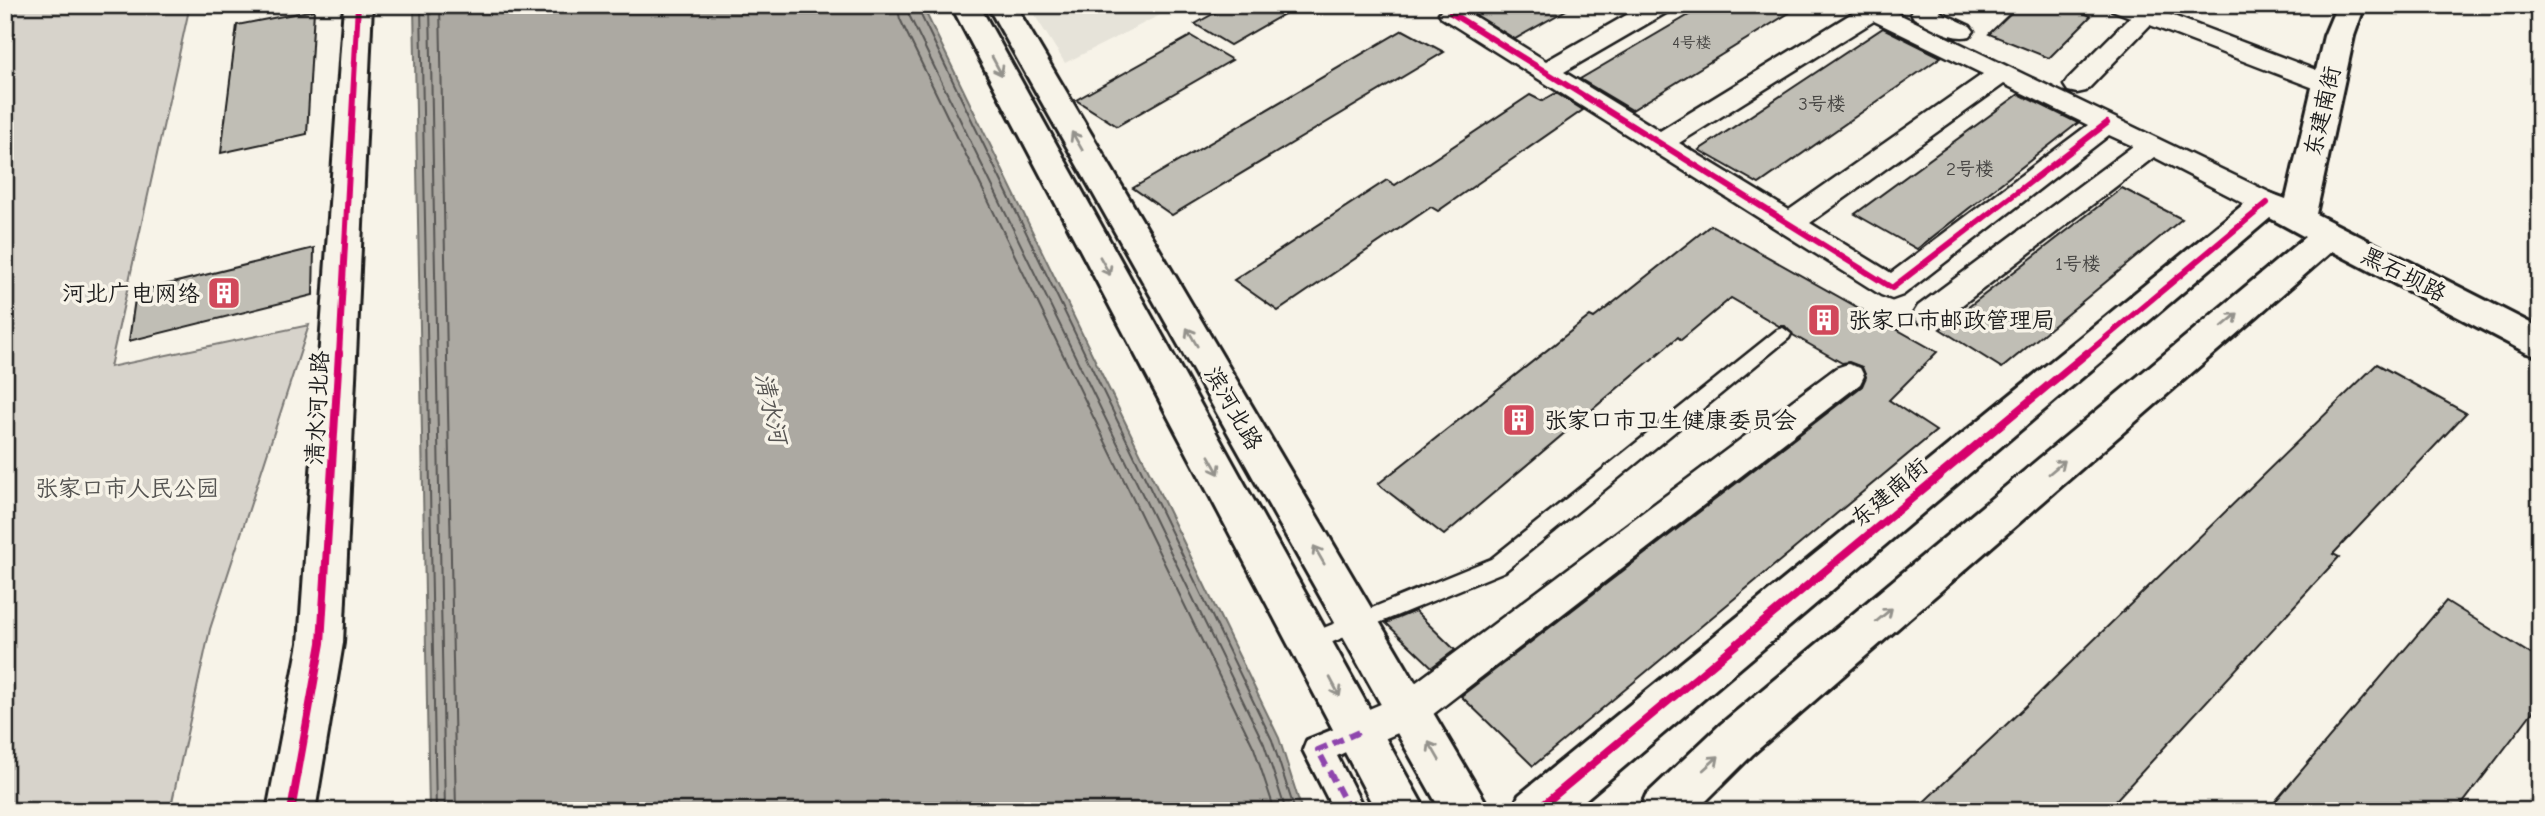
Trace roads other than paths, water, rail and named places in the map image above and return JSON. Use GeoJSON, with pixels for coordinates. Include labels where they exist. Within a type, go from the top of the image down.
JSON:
{"type":"FeatureCollection","features":[{"type":"Feature","properties":{"kind":"street","name":"清水河北路"},"geometry":{"type":"LineString","coordinates":[[290,811],[321,643],[358,5]]}},
{"type":"Feature","properties":{"kind":"street","name":"滨河北路"},"geometry":{"type":"LineString","coordinates":[[965,5],[1402,811]]}},
{"type":"Feature","properties":{"kind":"street","name":"滨河北路"},"geometry":{"type":"LineString","coordinates":[[1001,5],[1467,811]]}},
{"type":"Feature","properties":{"kind":"street"},"geometry":{"type":"LineString","coordinates":[[1466,5],[1451,13],[1892,288],[2107,123]]}},
{"type":"Feature","properties":{"kind":"street"},"geometry":{"type":"LineString","coordinates":[[1545,72],[1662,5]]}},
{"type":"Feature","properties":{"kind":"street"},"geometry":{"type":"LineString","coordinates":[[1933,5],[1923,13],[2183,134]]}},
{"type":"Feature","properties":{"kind":"street"},"geometry":{"type":"LineString","coordinates":[[2121,5],[2155,8],[2330,76]]}},
{"type":"Feature","properties":{"kind":"street","name":"东建南街"},"geometry":{"type":"LineString","coordinates":[[1536,811],[2298,219],[2339,36],[2351,5]]}},
{"type":"Feature","properties":{"kind":"street"},"geometry":{"type":"LineString","coordinates":[[1659,143],[1867,8],[2152,145],[2298,219],[1662,811]]}},
{"type":"Feature","properties":{"kind":"street"},"geometry":{"type":"LineString","coordinates":[[2077,85],[2155,8]]}},
{"type":"Feature","properties":{"kind":"street"},"geometry":{"type":"LineString","coordinates":[[1789,224],[2002,73]]}},
{"type":"Feature","properties":{"kind":"street"},"geometry":{"type":"LineString","coordinates":[[1929,314],[2152,145]]}},
{"type":"Feature","properties":{"kind":"street","name":"黑石坝路"},"geometry":{"type":"LineString","coordinates":[[2298,219],[2540,344]]}},
{"type":"Feature","properties":{"kind":"street"},"geometry":{"type":"LineString","coordinates":[[1350,811],[1318,750],[1409,709],[1848,376]]}},
{"type":"Feature","properties":{"kind":"lane"},"geometry":{"type":"LineString","coordinates":[[1311,642],[1497,565],[1783,334]]}},
{"type":"Feature","properties":{"kind":"water","name":"清水河"},"geometry":{"type":"Polygon","coordinates":[[[414,5],[922,5],[1279,738],[1302,811],[429,811],[414,5]]]}},
{"type":"Feature","properties":{"kind":"place","name":"河北广电网络"},"geometry":{"type":"Point","coordinates":[224,293]}},
{"type":"Feature","properties":{"kind":"place","name":"张家口市邮政管理局"},"geometry":{"type":"Point","coordinates":[1824,320]}},
{"type":"Feature","properties":{"kind":"place","name":"张家口市卫生健康委员会"},"geometry":{"type":"Point","coordinates":[1519,420]}},
{"type":"Feature","properties":{"kind":"park label","name":"张家口市人民公园"},"geometry":{"type":"Point","coordinates":[127,488]}}]}
